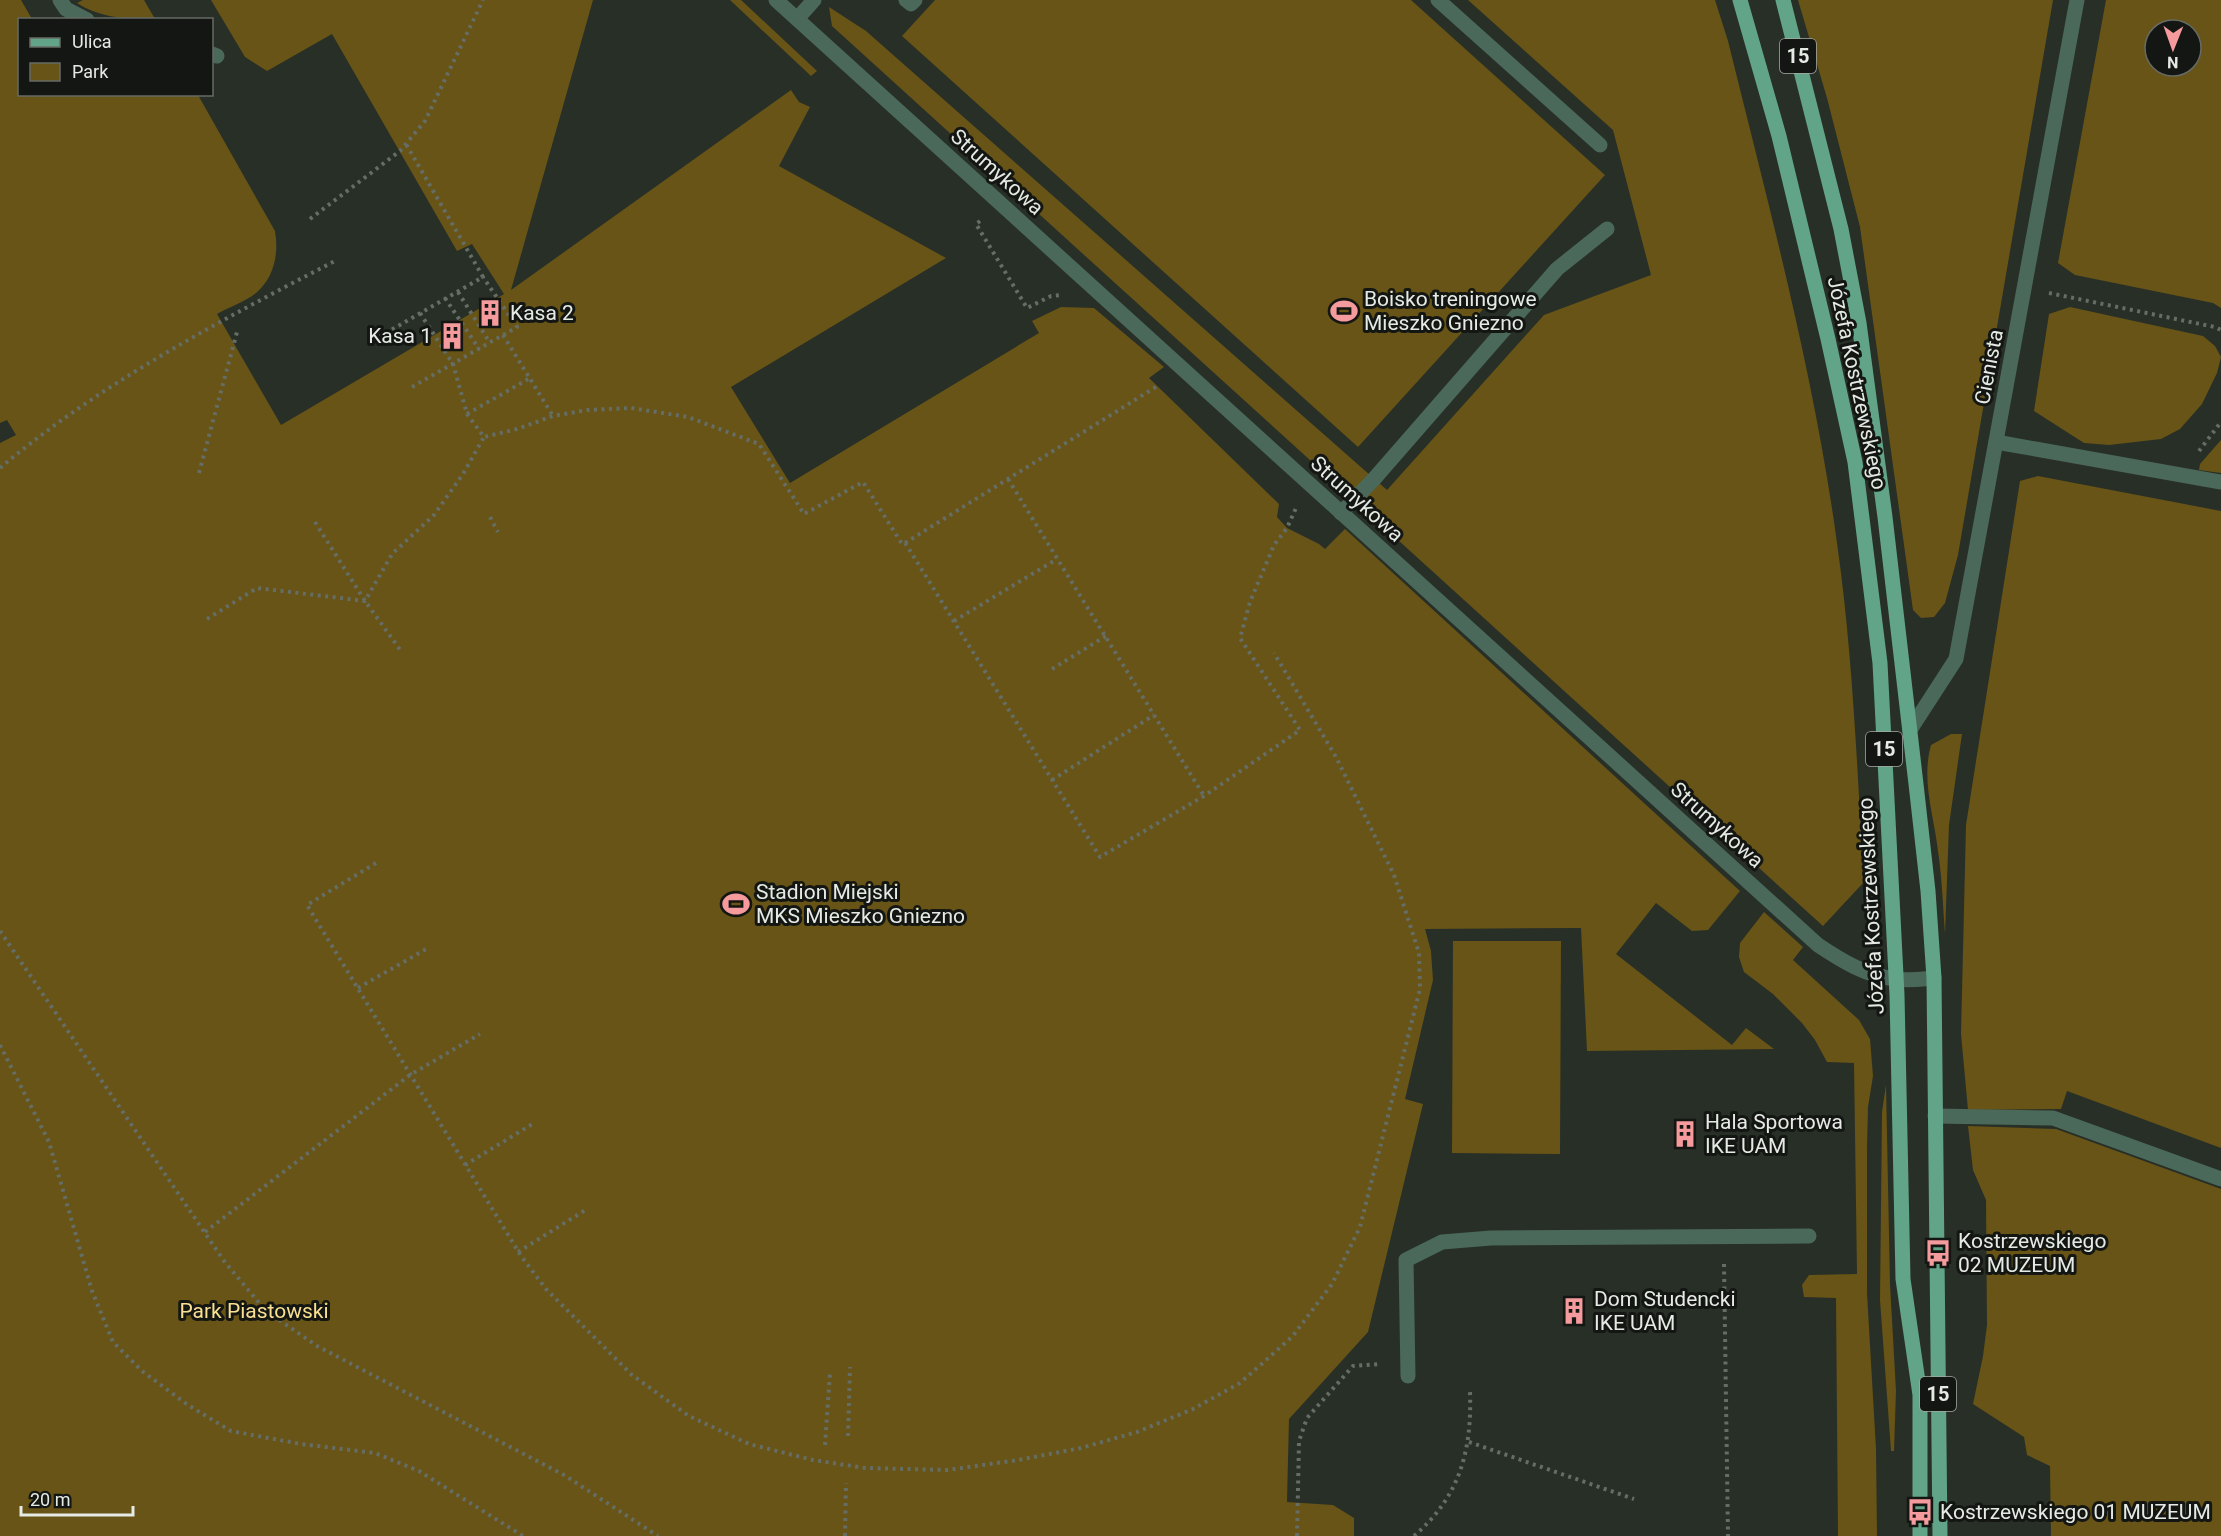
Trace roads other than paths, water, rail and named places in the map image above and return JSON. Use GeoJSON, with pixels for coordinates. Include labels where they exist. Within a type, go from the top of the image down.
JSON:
{"type":"FeatureCollection","features":[{"type":"Feature","properties":{"kind":"main road","name":"Józefa Kostrzewskiego"},"geometry":{"type":"LineString","coordinates":[[1740,0],[1779,136],[1856,462],[1880,663],[1897,979],[1903,1279],[1920,1395],[1920,1536]]}},
{"type":"Feature","properties":{"kind":"main road","name":"Józefa Kostrzewskiego"},"geometry":{"type":"LineString","coordinates":[[1784,0],[1841,229],[1859,323],[1885,517],[1928,891],[1934,978],[1940,1536]]}},
{"type":"Feature","properties":{"kind":"street"},"geometry":{"type":"LineString","coordinates":[[60,0],[66,9],[83,18]]}},
{"type":"Feature","properties":{"kind":"street","name":"Strumykowa"},"geometry":{"type":"LineString","coordinates":[[776,0],[1818,945],[1850,966],[1874,975],[1897,979],[1934,978]]}},
{"type":"Feature","properties":{"kind":"street"},"geometry":{"type":"LineString","coordinates":[[797,19],[814,0]]}},
{"type":"Feature","properties":{"kind":"street"},"geometry":{"type":"LineString","coordinates":[[906,0],[911,4],[915,0]]}},
{"type":"Feature","properties":{"kind":"street"},"geometry":{"type":"LineString","coordinates":[[1438,0],[1600,145]]}},
{"type":"Feature","properties":{"kind":"street","name":"Cienista"},"geometry":{"type":"LineString","coordinates":[[1910,730],[1956,660],[2077,0]]}},
{"type":"Feature","properties":{"kind":"street"},"geometry":{"type":"LineString","coordinates":[[1341,513],[1374,479],[1557,269],[1608,230]]}},
{"type":"Feature","properties":{"kind":"street"},"geometry":{"type":"LineString","coordinates":[[1996,442],[2221,482]]}},
{"type":"Feature","properties":{"kind":"street"},"geometry":{"type":"LineString","coordinates":[[1935,1116],[2054,1118],[2221,1179]]}},
{"type":"Feature","properties":{"kind":"street"},"geometry":{"type":"LineString","coordinates":[[1408,1369],[1406,1260],[1442,1242],[1491,1238],[1809,1236]]}},
{"type":"Feature","properties":{"kind":"place","name":"Boisko treningowe Mieszko Gniezno"},"geometry":{"type":"Point","coordinates":[1344,311]}},
{"type":"Feature","properties":{"kind":"place","name":"Kasa 2"},"geometry":{"type":"Point","coordinates":[490,313]}},
{"type":"Feature","properties":{"kind":"place","name":"Kasa 1"},"geometry":{"type":"Point","coordinates":[452,336]}},
{"type":"Feature","properties":{"kind":"place","name":"Stadion Miejski MKS Mieszko Gniezno"},"geometry":{"type":"Point","coordinates":[736,904]}},
{"type":"Feature","properties":{"kind":"place","name":"Hala Sportowa IKE UAM"},"geometry":{"type":"Point","coordinates":[1685,1134]}},
{"type":"Feature","properties":{"kind":"place","name":"Kostrzewskiego 02 MUZEUM"},"geometry":{"type":"Point","coordinates":[1938,1253]}},
{"type":"Feature","properties":{"kind":"place","name":"Dom Studencki IKE UAM"},"geometry":{"type":"Point","coordinates":[1574,1311]}},
{"type":"Feature","properties":{"kind":"place","name":"Kostrzewskiego 01 MUZEUM"},"geometry":{"type":"Point","coordinates":[1920,1512]}},
{"type":"Feature","properties":{"kind":"park label","name":"Park Piastowski"},"geometry":{"type":"Point","coordinates":[254,1311]}}]}
